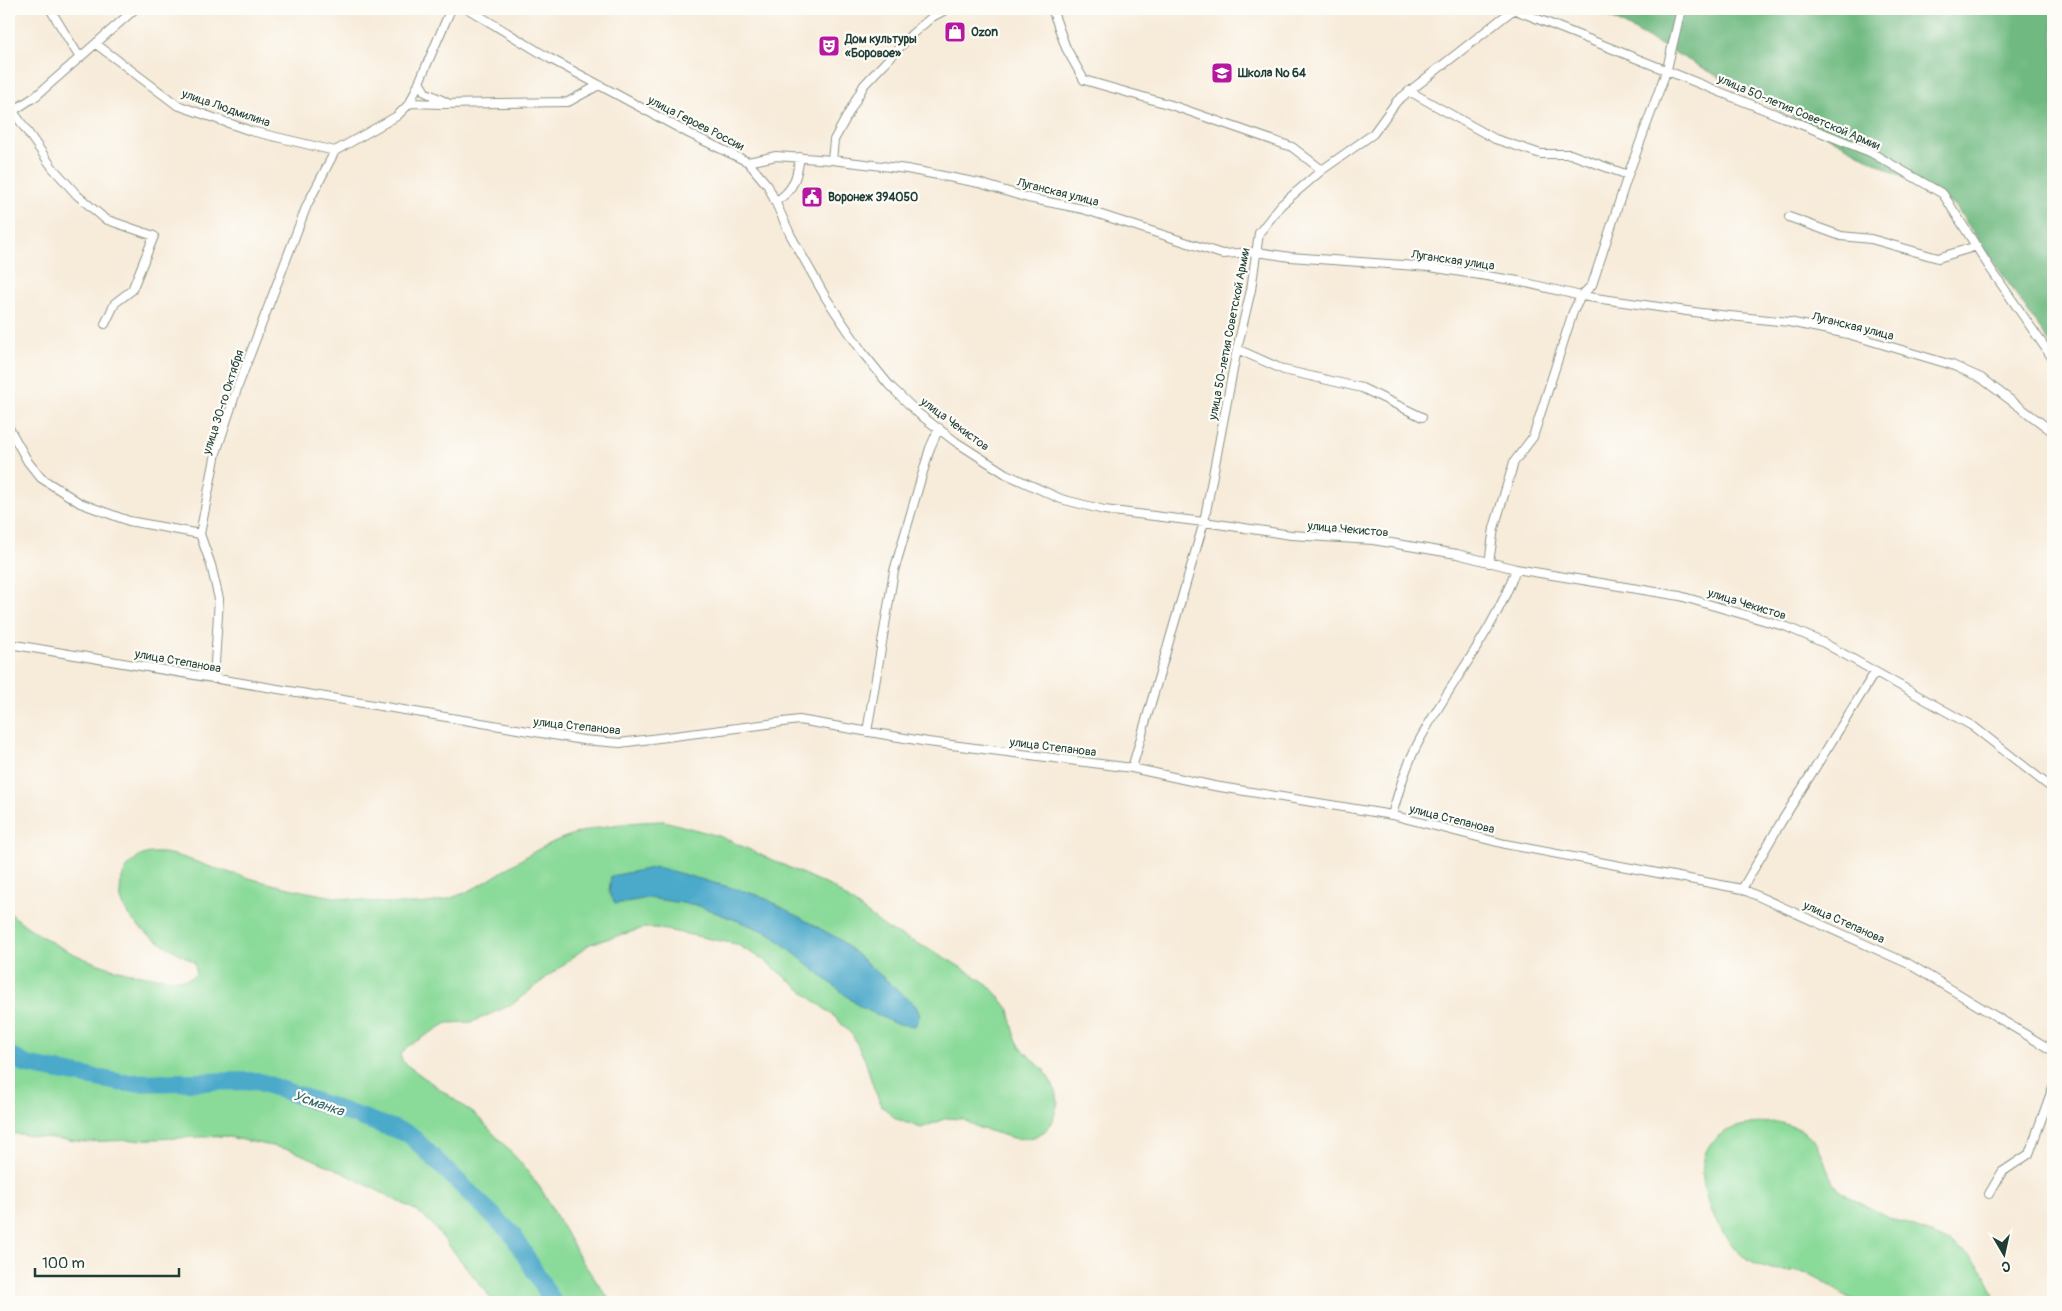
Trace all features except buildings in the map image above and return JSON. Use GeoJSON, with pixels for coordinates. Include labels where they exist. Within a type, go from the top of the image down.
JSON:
{"type":"FeatureCollection","features":[{"type":"Feature","properties":{"kind":"street"},"geometry":{"type":"LineString","coordinates":[[50,9],[80,58]]}},
{"type":"Feature","properties":{"kind":"street"},"geometry":{"type":"LineString","coordinates":[[105,324],[114,303],[132,290],[154,236],[105,219],[77,195],[52,167],[11,112],[36,96],[135,9]]}},
{"type":"Feature","properties":{"kind":"street"},"geometry":{"type":"LineString","coordinates":[[335,151],[397,116],[410,103],[451,9]]}},
{"type":"Feature","properties":{"kind":"street","name":"улица Героев России"},"geometry":{"type":"LineString","coordinates":[[468,9],[549,58],[748,162],[776,156],[832,160]]}},
{"type":"Feature","properties":{"kind":"street"},"geometry":{"type":"LineString","coordinates":[[832,160],[834,140],[864,85],[912,34],[932,17],[947,9]]}},
{"type":"Feature","properties":{"kind":"street"},"geometry":{"type":"LineString","coordinates":[[1052,9],[1066,48],[1084,80],[1171,105],[1292,147],[1322,170]]}},
{"type":"Feature","properties":{"kind":"street","name":"улица 50-летия Советской Армии"},"geometry":{"type":"LineString","coordinates":[[1132,768],[1204,522],[1257,252],[1259,233],[1281,205],[1322,170],[1372,134],[1396,102],[1504,12],[1514,9],[1870,152],[1942,194],[2053,359]]}},
{"type":"Feature","properties":{"kind":"street"},"geometry":{"type":"LineString","coordinates":[[1489,563],[1494,528],[1514,462],[1533,437],[1573,312],[1581,296],[1592,285],[1628,175],[1667,69],[1681,9]]}},
{"type":"Feature","properties":{"kind":"street","name":"улица Людмилина"},"geometry":{"type":"LineString","coordinates":[[96,44],[177,105],[251,131],[335,151]]}},
{"type":"Feature","properties":{"kind":"street"},"geometry":{"type":"LineString","coordinates":[[419,82],[425,92],[450,104]]}},
{"type":"Feature","properties":{"kind":"street"},"geometry":{"type":"LineString","coordinates":[[410,103],[568,102],[599,85]]}},
{"type":"Feature","properties":{"kind":"street"},"geometry":{"type":"LineString","coordinates":[[1409,91],[1495,139],[1541,154],[1570,154],[1628,175]]}},
{"type":"Feature","properties":{"kind":"street","name":"улица 30-го Октября"},"geometry":{"type":"LineString","coordinates":[[200,534],[216,453],[238,386],[307,205],[335,151]]}},
{"type":"Feature","properties":{"kind":"street"},"geometry":{"type":"LineString","coordinates":[[776,201],[785,196],[792,186],[800,157]]}},
{"type":"Feature","properties":{"kind":"street","name":"Луганская улица"},"geometry":{"type":"LineString","coordinates":[[832,160],[907,169],[979,183],[1028,198],[1084,209],[1222,254],[1257,252],[1290,257],[1430,267],[1518,281],[1581,296],[1701,313],[1789,322],[1848,334],[1952,365],[1981,378],[2053,432]]}},
{"type":"Feature","properties":{"kind":"street","name":"улица Чекистов"},"geometry":{"type":"LineString","coordinates":[[748,162],[768,186],[791,236],[826,298],[863,353],[889,384],[919,414],[1006,474],[1061,499],[1104,510],[1291,535],[1373,540],[1457,554],[1516,569],[1680,596],[1787,627],[1824,644],[1974,727],[2053,789]]}},
{"type":"Feature","properties":{"kind":"street"},"geometry":{"type":"LineString","coordinates":[[1789,217],[1840,236],[1871,239],[1938,258],[1977,246]]}},
{"type":"Feature","properties":{"kind":"street"},"geometry":{"type":"LineString","coordinates":[[1237,348],[1284,370],[1362,388],[1422,417]]}},
{"type":"Feature","properties":{"kind":"street"},"geometry":{"type":"LineString","coordinates":[[9,428],[28,462],[41,478],[80,503],[129,521],[200,534],[211,565],[219,599],[214,679]]}},
{"type":"Feature","properties":{"kind":"street"},"geometry":{"type":"LineString","coordinates":[[867,732],[894,571],[930,448],[939,428]]}},
{"type":"Feature","properties":{"kind":"street"},"geometry":{"type":"LineString","coordinates":[[1392,815],[1400,784],[1418,744],[1505,600],[1516,569]]}},
{"type":"Feature","properties":{"kind":"street","name":"улица Степанова"},"geometry":{"type":"LineString","coordinates":[[9,644],[546,735],[620,743],[799,720],[937,744],[1132,768],[1214,786],[1392,815],[1504,844],[1742,889],[1909,964],[2053,1051]]}},
{"type":"Feature","properties":{"kind":"street"},"geometry":{"type":"LineString","coordinates":[[1742,889],[1780,824],[1875,672]]}},
{"type":"Feature","properties":{"kind":"street"},"geometry":{"type":"LineString","coordinates":[[1990,1194],[2002,1172],[2029,1154],[2053,1087]]}},
{"type":"Feature","properties":{"kind":"green space"},"geometry":{"type":"Polygon","coordinates":[[[1595,9],[2053,9],[2053,348],[1955,206],[1595,9]]]}},
{"type":"Feature","properties":{"kind":"green space"},"geometry":{"type":"Polygon","coordinates":[[[664,821],[719,836],[832,887],[889,930],[937,953],[987,984],[1009,1010],[1016,1039],[1021,1048],[1044,1070],[1056,1091],[1058,1102],[1053,1120],[1045,1131],[1034,1137],[1017,1139],[979,1128],[962,1119],[947,1118],[921,1128],[896,1119],[882,1106],[874,1089],[865,1060],[853,1036],[836,1018],[764,960],[736,944],[656,928],[644,928],[590,944],[511,1005],[472,1022],[447,1023],[408,1046],[400,1055],[408,1066],[477,1116],[520,1162],[541,1189],[582,1261],[611,1302],[494,1302],[431,1223],[417,1211],[334,1168],[291,1150],[224,1136],[85,1142],[9,1133],[9,912],[44,938],[103,966],[146,976],[186,979],[196,974],[195,963],[145,932],[125,910],[121,897],[123,876],[132,862],[146,854],[160,853],[177,856],[248,878],[326,896],[419,904],[444,900],[471,890],[547,845],[575,834],[619,824],[664,821]]]}},
{"type":"Feature","properties":{"kind":"green space"},"geometry":{"type":"Polygon","coordinates":[[[1776,1122],[1796,1128],[1809,1135],[1823,1156],[1837,1188],[1848,1196],[1882,1214],[1934,1235],[1961,1249],[1982,1270],[1990,1285],[1995,1302],[1862,1303],[1845,1296],[1808,1274],[1759,1266],[1741,1254],[1729,1241],[1718,1224],[1710,1206],[1704,1186],[1703,1168],[1706,1152],[1715,1139],[1728,1130],[1744,1125],[1776,1122]]]}},
{"type":"Feature","properties":{"kind":"water"},"geometry":{"type":"Polygon","coordinates":[[[657,867],[761,896],[839,939],[916,1006],[920,1015],[915,1026],[896,1024],[859,1006],[769,933],[696,905],[648,898],[615,904],[609,892],[611,876],[657,867]]]}},
{"type":"Feature","properties":{"kind":"waterway","name":"Усманка"},"geometry":{"type":"LineString","coordinates":[[9,1055],[27,1065],[123,1083],[257,1081],[409,1134],[513,1235],[553,1302]]}},
{"type":"Feature","properties":{"kind":"place","name":"Ozon"},"geometry":{"type":"Point","coordinates":[955,32]}},
{"type":"Feature","properties":{"kind":"place","name":"Дом культуры «Боровое»"},"geometry":{"type":"Point","coordinates":[829,46]}},
{"type":"Feature","properties":{"kind":"place","name":"Школа № 64"},"geometry":{"type":"Point","coordinates":[1222,73]}},
{"type":"Feature","properties":{"kind":"place","name":"Воронеж 394050"},"geometry":{"type":"Point","coordinates":[812,197]}}]}
